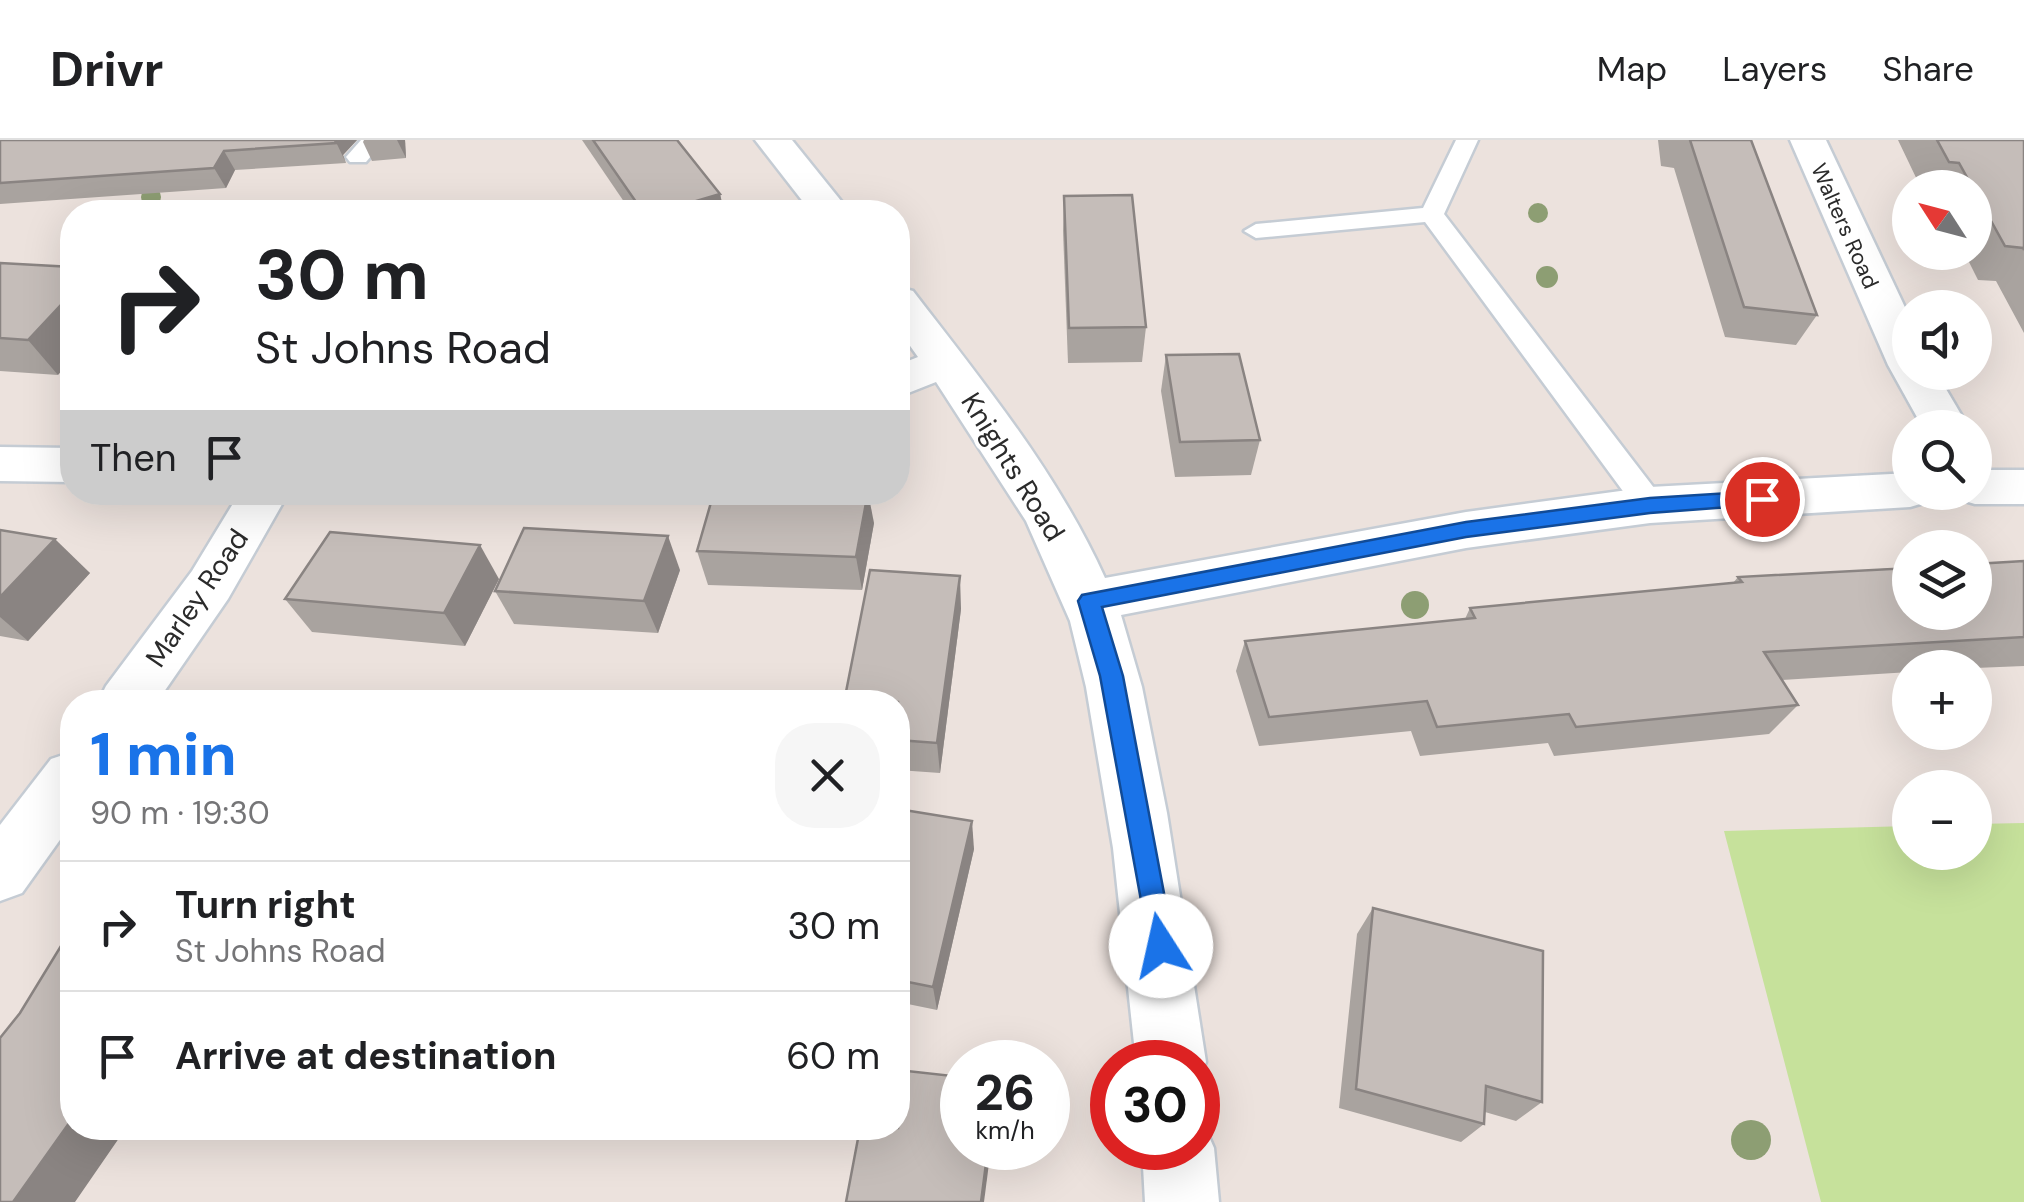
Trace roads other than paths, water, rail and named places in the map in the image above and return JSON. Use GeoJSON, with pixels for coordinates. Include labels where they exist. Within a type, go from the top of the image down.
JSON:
{"type":"FeatureCollection","features":[{"type":"Feature","properties":{"kind":"street"},"geometry":{"type":"LineString","coordinates":[[773,140],[821,200]]}},
{"type":"Feature","properties":{"kind":"street","name":"Walters Road"},"geometry":{"type":"LineString","coordinates":[[1808,140],[1892,325]]}},
{"type":"Feature","properties":{"kind":"street","name":"Knights Road"},"geometry":{"type":"LineString","coordinates":[[910,338],[921,372],[1038,498],[1089,601],[1112,676],[1161,946],[1169,1040]]}},
{"type":"Feature","properties":{"kind":"street"},"geometry":{"type":"LineString","coordinates":[[0,464],[60,465]]}},
{"type":"Feature","properties":{"kind":"street"},"geometry":{"type":"LineString","coordinates":[[1089,601],[1466,530],[1650,505],[1892,491]]}},
{"type":"Feature","properties":{"kind":"street","name":"Marley Road"},"geometry":{"type":"LineString","coordinates":[[135,690],[210,584],[257,505]]}},
{"type":"Feature","properties":{"kind":"street"},"geometry":{"type":"LineString","coordinates":[[0,873],[60,792]]}},
{"type":"Feature","properties":{"kind":"street"},"geometry":{"type":"LineString","coordinates":[[1180,1170],[1182,1202]]}},
{"type":"Feature","properties":{"kind":"lane"},"geometry":{"type":"LineString","coordinates":[[1432,214],[1467,140]]}},
{"type":"Feature","properties":{"kind":"lane"},"geometry":{"type":"LineString","coordinates":[[1256,231],[1432,214]]}},
{"type":"Feature","properties":{"kind":"lane"},"geometry":{"type":"LineString","coordinates":[[1432,214],[1650,505]]}}]}
